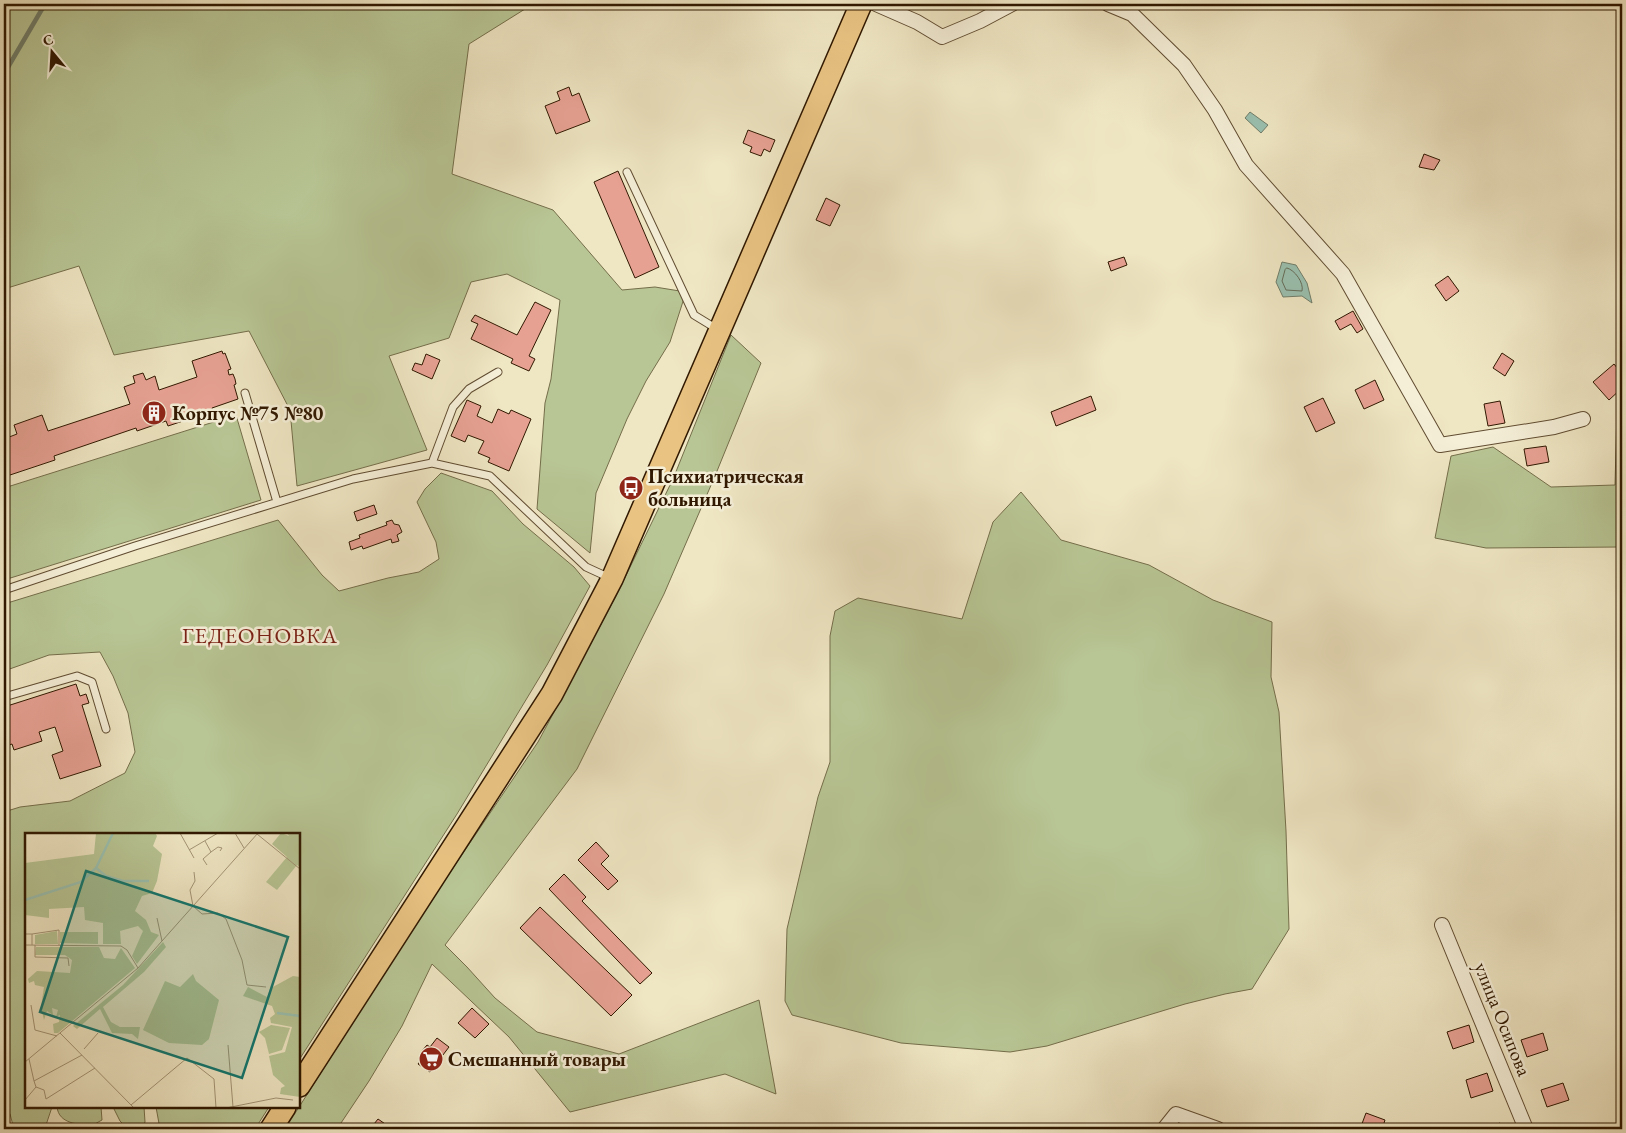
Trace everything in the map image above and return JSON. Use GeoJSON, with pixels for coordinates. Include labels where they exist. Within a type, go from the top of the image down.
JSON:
{"type":"FeatureCollection","features":[{"type":"Feature","properties":{"kind":"main road"},"geometry":{"type":"LineString","coordinates":[[300,1084],[552,694],[612,579],[861,4]]}},
{"type":"Feature","properties":{"kind":"main road"},"geometry":{"type":"LineString","coordinates":[[270,1129],[284,1108]]}},
{"type":"Feature","properties":{"kind":"street"},"geometry":{"type":"LineString","coordinates":[[876,4],[917,22],[942,37],[980,21],[1012,4]]}},
{"type":"Feature","properties":{"kind":"street"},"geometry":{"type":"LineString","coordinates":[[1108,4],[1132,14],[1184,65],[1215,110],[1246,165],[1343,274],[1440,446],[1554,427],[1583,419]]}},
{"type":"Feature","properties":{"kind":"street","name":"улица Осипова"},"geometry":{"type":"LineString","coordinates":[[1442,925],[1526,1129]]}},
{"type":"Feature","properties":{"kind":"street"},"geometry":{"type":"LineString","coordinates":[[1164,1129],[1176,1114],[1218,1129]]}},
{"type":"Feature","properties":{"kind":"lane"},"geometry":{"type":"LineString","coordinates":[[627,172],[694,315],[720,331]]}},
{"type":"Feature","properties":{"kind":"lane"},"geometry":{"type":"LineString","coordinates":[[432,463],[453,407],[468,389],[498,372]]}},
{"type":"Feature","properties":{"kind":"lane"},"geometry":{"type":"LineString","coordinates":[[245,393],[277,502]]}},
{"type":"Feature","properties":{"kind":"lane"},"geometry":{"type":"LineString","coordinates":[[4,590],[135,546],[353,479],[432,463],[490,476],[586,567],[612,579]]}},
{"type":"Feature","properties":{"kind":"lane"},"geometry":{"type":"LineString","coordinates":[[4,697],[77,676],[92,682],[106,729]]}},
{"type":"Feature","properties":{"kind":"shaded area"},"geometry":{"type":"Polygon","coordinates":[[[4,4],[533,4],[469,44],[452,174],[553,210],[622,290],[655,287],[686,292],[670,342],[646,381],[627,419],[596,493],[590,553],[537,509],[545,403],[551,379],[560,300],[507,274],[471,282],[449,338],[389,356],[427,450],[297,486],[290,410],[249,331],[114,355],[79,266],[4,289],[4,4]]]}},
{"type":"Feature","properties":{"kind":"shaded area"},"geometry":{"type":"Polygon","coordinates":[[[731,335],[761,363],[664,594],[577,769],[445,945],[495,998],[537,1032],[619,1054],[759,1000],[776,1094],[725,1074],[570,1112],[509,1037],[432,964],[402,1026],[337,1129],[285,1129],[430,902],[538,742],[615,598],[673,479],[731,335]]]}},
{"type":"Feature","properties":{"kind":"shaded area"},"geometry":{"type":"Polygon","coordinates":[[[1622,404],[1622,547],[1486,548],[1435,538],[1451,456],[1493,447],[1551,487],[1615,485],[1617,409],[1622,404]]]}},
{"type":"Feature","properties":{"kind":"shaded area"},"geometry":{"type":"Polygon","coordinates":[[[236,415],[261,500],[4,580],[4,488],[236,415]]]}},
{"type":"Feature","properties":{"kind":"shaded area"},"geometry":{"type":"Polygon","coordinates":[[[441,473],[492,491],[523,524],[574,567],[590,586],[547,665],[457,814],[300,1058],[300,833],[25,833],[25,1108],[52,1108],[46,1125],[47,1129],[14,1129],[10,1114],[4,1106],[4,812],[20,807],[70,801],[125,773],[135,752],[128,713],[113,676],[100,652],[49,655],[4,671],[4,604],[278,520],[322,575],[339,591],[419,572],[439,559],[436,542],[417,502],[425,489],[441,473]]]}},
{"type":"Feature","properties":{"kind":"shaded area"},"geometry":{"type":"Polygon","coordinates":[[[1021,492],[1061,540],[1149,565],[1213,600],[1272,622],[1271,677],[1279,712],[1286,831],[1289,929],[1252,989],[1185,1004],[1047,1046],[1010,1052],[901,1043],[792,1015],[785,1001],[787,929],[818,797],[830,762],[830,636],[835,611],[858,598],[962,619],[993,522],[1021,492]]]}},
{"type":"Feature","properties":{"kind":"shaded area"},"geometry":{"type":"Polygon","coordinates":[[[57,1108],[101,1108],[102,1120],[91,1126],[75,1124],[65,1120],[57,1108]]]}},
{"type":"Feature","properties":{"kind":"shaded area"},"geometry":{"type":"Polygon","coordinates":[[[114,1108],[144,1108],[145,1122],[142,1129],[128,1129],[120,1121],[114,1108]]]}},
{"type":"Feature","properties":{"kind":"shaded area"},"geometry":{"type":"Polygon","coordinates":[[[156,1108],[268,1108],[255,1129],[160,1129],[156,1108]]]}},
{"type":"Feature","properties":{"kind":"water"},"geometry":{"type":"Polygon","coordinates":[[[1250,112],[1268,125],[1261,133],[1245,118],[1250,112]]]}},
{"type":"Feature","properties":{"kind":"water"},"geometry":{"type":"Polygon","coordinates":[[[1282,262],[1296,265],[1307,283],[1312,303],[1302,296],[1283,297],[1276,282],[1282,262]]]}},
{"type":"Feature","properties":{"kind":"building"},"geometry":{"type":"Polygon","coordinates":[[[569,87],[572,96],[579,93],[590,121],[556,134],[545,106],[560,100],[557,92],[569,87]]]}},
{"type":"Feature","properties":{"kind":"building"},"geometry":{"type":"Polygon","coordinates":[[[748,130],[775,140],[770,152],[764,149],[761,156],[750,152],[752,147],[743,143],[748,130]]]}},
{"type":"Feature","properties":{"kind":"building"},"geometry":{"type":"Polygon","coordinates":[[[1424,154],[1440,160],[1434,170],[1419,167],[1424,154]]]}},
{"type":"Feature","properties":{"kind":"building"},"geometry":{"type":"Polygon","coordinates":[[[618,171],[659,267],[635,278],[594,182],[618,171]]]}},
{"type":"Feature","properties":{"kind":"building"},"geometry":{"type":"Polygon","coordinates":[[[826,198],[840,205],[830,226],[816,220],[826,198]]]}},
{"type":"Feature","properties":{"kind":"building"},"geometry":{"type":"Polygon","coordinates":[[[1124,257],[1127,265],[1111,271],[1108,262],[1124,257]]]}},
{"type":"Feature","properties":{"kind":"building"},"geometry":{"type":"Polygon","coordinates":[[[1448,276],[1459,291],[1446,301],[1435,285],[1448,276]]]}},
{"type":"Feature","properties":{"kind":"building"},"geometry":{"type":"Polygon","coordinates":[[[535,302],[551,310],[529,356],[535,359],[529,371],[511,363],[513,359],[471,339],[478,324],[471,321],[475,315],[517,335],[535,302]]]}},
{"type":"Feature","properties":{"kind":"building"},"geometry":{"type":"Polygon","coordinates":[[[1353,311],[1363,329],[1357,333],[1351,324],[1340,330],[1335,321],[1353,311]]]}},
{"type":"Feature","properties":{"kind":"building","name":"Корпус №75 №80"},"geometry":{"type":"Polygon","coordinates":[[[222,351],[223,354],[225,353],[231,369],[228,370],[229,375],[233,374],[235,379],[236,384],[234,385],[238,399],[212,408],[213,411],[168,426],[166,421],[137,431],[136,428],[54,456],[55,460],[4,477],[4,439],[17,434],[14,425],[42,415],[48,431],[130,404],[124,387],[135,383],[133,376],[143,373],[146,380],[155,376],[159,390],[197,377],[192,361],[222,351]]]}},
{"type":"Feature","properties":{"kind":"building"},"geometry":{"type":"Polygon","coordinates":[[[1502,353],[1514,361],[1505,376],[1493,368],[1502,353]]]}},
{"type":"Feature","properties":{"kind":"building"},"geometry":{"type":"Polygon","coordinates":[[[426,354],[440,360],[432,379],[412,370],[415,363],[422,365],[426,354]]]}},
{"type":"Feature","properties":{"kind":"building"},"geometry":{"type":"Polygon","coordinates":[[[1614,364],[1622,374],[1622,388],[1609,400],[1593,382],[1614,364]]]}},
{"type":"Feature","properties":{"kind":"building"},"geometry":{"type":"Polygon","coordinates":[[[1375,380],[1384,400],[1364,409],[1355,390],[1375,380]]]}},
{"type":"Feature","properties":{"kind":"building"},"geometry":{"type":"Polygon","coordinates":[[[1091,396],[1096,410],[1056,426],[1051,412],[1091,396]]]}},
{"type":"Feature","properties":{"kind":"building"},"geometry":{"type":"Polygon","coordinates":[[[1323,398],[1335,423],[1316,432],[1304,407],[1323,398]]]}},
{"type":"Feature","properties":{"kind":"building"},"geometry":{"type":"Polygon","coordinates":[[[467,400],[481,406],[477,416],[492,423],[498,409],[509,414],[511,410],[531,419],[509,471],[488,462],[490,458],[478,453],[484,441],[468,435],[465,442],[451,436],[467,400]]]}},
{"type":"Feature","properties":{"kind":"building"},"geometry":{"type":"Polygon","coordinates":[[[1500,401],[1505,423],[1488,426],[1484,404],[1500,401]]]}},
{"type":"Feature","properties":{"kind":"building"},"geometry":{"type":"Polygon","coordinates":[[[1546,446],[1549,462],[1527,466],[1524,449],[1546,446]]]}},
{"type":"Feature","properties":{"kind":"building"},"geometry":{"type":"Polygon","coordinates":[[[374,505],[377,514],[357,521],[354,512],[374,505]]]}},
{"type":"Feature","properties":{"kind":"building"},"geometry":{"type":"Polygon","coordinates":[[[392,520],[394,524],[399,525],[402,532],[397,535],[399,541],[392,543],[391,539],[363,549],[362,546],[351,550],[349,542],[360,538],[359,535],[387,525],[386,522],[392,520]]]}},
{"type":"Feature","properties":{"kind":"building"},"geometry":{"type":"Polygon","coordinates":[[[76,684],[80,696],[86,694],[89,703],[82,705],[101,766],[60,779],[52,755],[63,751],[55,727],[39,732],[42,741],[14,750],[12,744],[4,747],[4,707],[76,684]]]}},
{"type":"Feature","properties":{"kind":"building"},"geometry":{"type":"Polygon","coordinates":[[[596,842],[609,856],[601,864],[618,881],[608,890],[578,860],[596,842]]]}},
{"type":"Feature","properties":{"kind":"building"},"geometry":{"type":"Polygon","coordinates":[[[564,874],[586,897],[582,901],[652,973],[640,984],[549,889],[564,874]]]}},
{"type":"Feature","properties":{"kind":"building"},"geometry":{"type":"Polygon","coordinates":[[[540,907],[632,995],[611,1016],[520,928],[540,907]]]}},
{"type":"Feature","properties":{"kind":"building"},"geometry":{"type":"Polygon","coordinates":[[[472,1008],[489,1024],[475,1038],[458,1023],[472,1008]]]}},
{"type":"Feature","properties":{"kind":"building"},"geometry":{"type":"Polygon","coordinates":[[[1469,1025],[1474,1042],[1453,1049],[1447,1032],[1469,1025]]]}},
{"type":"Feature","properties":{"kind":"building"},"geometry":{"type":"Polygon","coordinates":[[[1543,1033],[1548,1050],[1527,1057],[1521,1040],[1543,1033]]]}},
{"type":"Feature","properties":{"kind":"building","name":"Смешанный товары"},"geometry":{"type":"Polygon","coordinates":[[[437,1038],[449,1047],[430,1072],[418,1064],[426,1054],[422,1051],[427,1045],[430,1047],[437,1038]]]}},
{"type":"Feature","properties":{"kind":"building"},"geometry":{"type":"Polygon","coordinates":[[[1487,1073],[1493,1091],[1471,1098],[1466,1080],[1487,1073]]]}},
{"type":"Feature","properties":{"kind":"building"},"geometry":{"type":"Polygon","coordinates":[[[1563,1083],[1569,1100],[1547,1107],[1541,1090],[1563,1083]]]}},
{"type":"Feature","properties":{"kind":"building"},"geometry":{"type":"Polygon","coordinates":[[[1366,1113],[1385,1120],[1382,1129],[1360,1129],[1366,1113]]]}},
{"type":"Feature","properties":{"kind":"building"},"geometry":{"type":"Polygon","coordinates":[[[378,1119],[391,1128],[394,1125],[400,1129],[370,1129],[378,1119]]]}},
{"type":"Feature","properties":{"kind":"building"},"geometry":{"type":"Polygon","coordinates":[[[1500,1123],[1502,1129],[1485,1129],[1500,1123]]]}},
{"type":"Feature","properties":{"kind":"waterway"},"geometry":{"type":"LineString","coordinates":[[4,74],[45,4]]}},
{"type":"Feature","properties":{"kind":"place","name":"Корпус №75 №80"},"geometry":{"type":"Point","coordinates":[154,413]}},
{"type":"Feature","properties":{"kind":"place","name":"Психиатрическая больница"},"geometry":{"type":"Point","coordinates":[631,488]}},
{"type":"Feature","properties":{"kind":"place","name":"Смешанный товары"},"geometry":{"type":"Point","coordinates":[431,1059]}},
{"type":"Feature","properties":{"kind":"district","name":"ГЕДЕОНОВКА"},"geometry":{"type":"Point","coordinates":[260,635]}}]}
